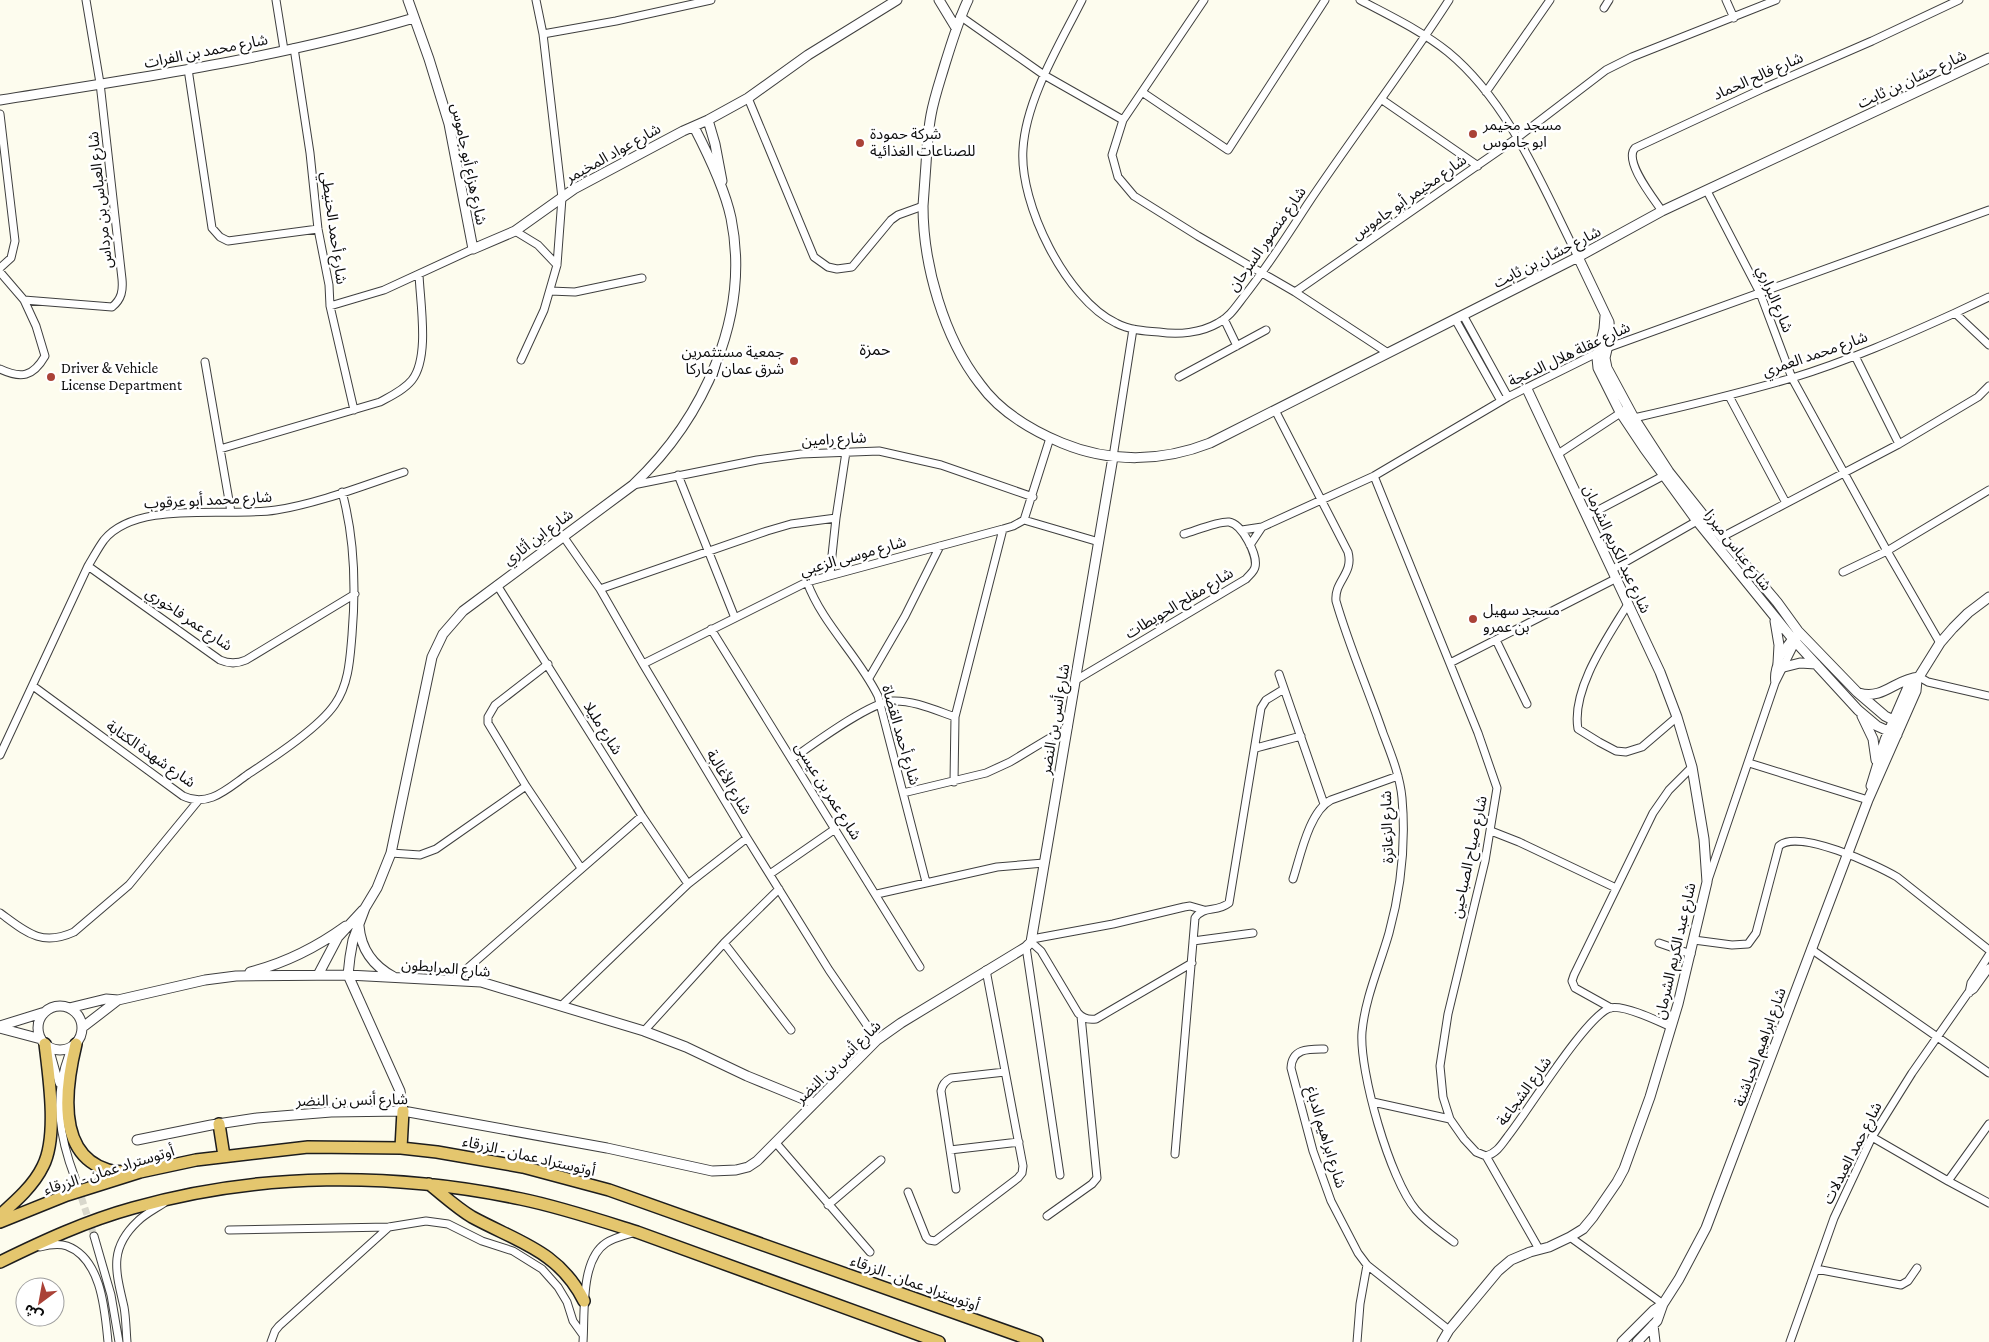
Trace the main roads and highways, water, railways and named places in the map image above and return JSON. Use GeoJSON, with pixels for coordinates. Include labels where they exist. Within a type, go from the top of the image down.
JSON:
{"type":"FeatureCollection","features":[{"type":"Feature","properties":{"kind":"highway"},"geometry":{"type":"LineString","coordinates":[[0,1215],[30,1185],[40,1171],[48,1153],[50,1130],[49,1077],[45,1043]]}},
{"type":"Feature","properties":{"kind":"highway"},"geometry":{"type":"LineString","coordinates":[[74,1046],[68,1087],[70,1120],[74,1140],[85,1156],[101,1168],[110,1171],[140,1172]]}},
{"type":"Feature","properties":{"kind":"highway"},"geometry":{"type":"LineString","coordinates":[[401,1148],[403,1111]]}},
{"type":"Feature","properties":{"kind":"highway"},"geometry":{"type":"LineString","coordinates":[[219,1124],[224,1156]]}},
{"type":"Feature","properties":{"kind":"highway","name":"أوتوستراد عمان - الزرقاء"},"geometry":{"type":"LineString","coordinates":[[0,1222],[66,1195],[140,1172],[224,1156],[308,1146],[401,1148],[437,1152],[498,1162],[609,1190],[1037,1342]]}},
{"type":"Feature","properties":{"kind":"highway"},"geometry":{"type":"LineString","coordinates":[[0,1262],[100,1218],[170,1199],[238,1187],[317,1180],[405,1181],[458,1187],[522,1199],[637,1232],[939,1342]]}},
{"type":"Feature","properties":{"kind":"highway"},"geometry":{"type":"LineString","coordinates":[[429,1184],[470,1216],[550,1258],[570,1277],[584,1301]]}},
{"type":"Feature","properties":{"kind":"tunnel"},"geometry":{"type":"LineString","coordinates":[[75,1178],[94,1236]]}},
{"type":"Feature","properties":{"kind":"place","name":"مسجد مخيمر ابو جاموس"},"geometry":{"type":"Point","coordinates":[1473,134]}},
{"type":"Feature","properties":{"kind":"place","name":"شركة حمودة للصناعات الغذائية"},"geometry":{"type":"Point","coordinates":[860,143]}},
{"type":"Feature","properties":{"kind":"place","name":"جمعية مستثمرين شرق عمان/ ماركا"},"geometry":{"type":"Point","coordinates":[794,361]}},
{"type":"Feature","properties":{"kind":"place","name":"Driver & Vehicle License Department"},"geometry":{"type":"Point","coordinates":[51,377]}},
{"type":"Feature","properties":{"kind":"place","name":"مسجد سهيل بن عمرو"},"geometry":{"type":"Point","coordinates":[1473,619]}},
{"type":"Feature","properties":{"kind":"district","name":"حمزة"},"geometry":{"type":"Point","coordinates":[875,349]}}]}
